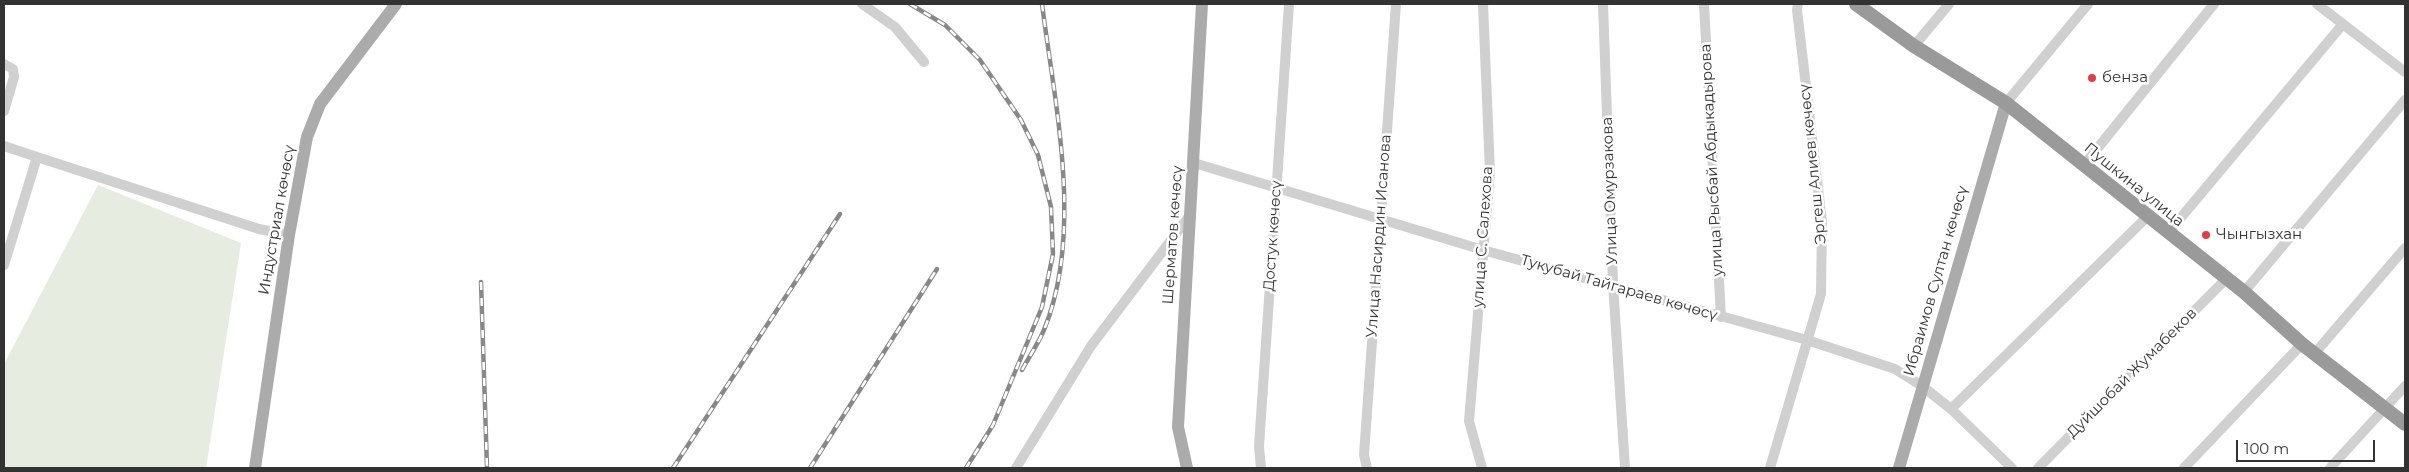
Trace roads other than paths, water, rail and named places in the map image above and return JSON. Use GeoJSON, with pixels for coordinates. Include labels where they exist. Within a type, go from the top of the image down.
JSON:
{"type":"FeatureCollection","features":[{"type":"Feature","properties":{"kind":"highway","name":"Пушкина улица"},"geometry":{"type":"LineString","coordinates":[[1856,4],[1914,46],[2006,103],[2227,278],[2302,344],[2387,408],[2405,424]]}},
{"type":"Feature","properties":{"kind":"main road","name":"Индустриал көчөсү"},"geometry":{"type":"LineString","coordinates":[[255,468],[289,235],[307,137],[320,104],[396,4]]}},
{"type":"Feature","properties":{"kind":"main road","name":"Шерматов көчөсү"},"geometry":{"type":"LineString","coordinates":[[1187,468],[1178,427],[1202,4]]}},
{"type":"Feature","properties":{"kind":"main road","name":"Ибраимов Султан көчөсү"},"geometry":{"type":"LineString","coordinates":[[1899,468],[2006,103]]}},
{"type":"Feature","properties":{"kind":"street"},"geometry":{"type":"LineString","coordinates":[[862,4],[895,27],[924,62]]}},
{"type":"Feature","properties":{"kind":"street","name":"Достук көчөсү"},"geometry":{"type":"LineString","coordinates":[[1261,468],[1259,446],[1289,4]]}},
{"type":"Feature","properties":{"kind":"street","name":"Улица Насирдин Исанова"},"geometry":{"type":"LineString","coordinates":[[1367,468],[1364,455],[1396,4]]}},
{"type":"Feature","properties":{"kind":"street","name":"улица С. Салехова"},"geometry":{"type":"LineString","coordinates":[[1482,468],[1469,421],[1490,172],[1483,4]]}},
{"type":"Feature","properties":{"kind":"street","name":"Улица Омурзакова"},"geometry":{"type":"LineString","coordinates":[[1603,4],[1613,284],[1625,468]]}},
{"type":"Feature","properties":{"kind":"street","name":"улица Рысбай Абдыкадырова"},"geometry":{"type":"LineString","coordinates":[[1704,4],[1721,317]]}},
{"type":"Feature","properties":{"kind":"street","name":"Эргеш Алиев көчөсү"},"geometry":{"type":"LineString","coordinates":[[1770,468],[1821,294],[1822,222],[1797,10],[1798,4]]}},
{"type":"Feature","properties":{"kind":"street"},"geometry":{"type":"LineString","coordinates":[[1914,46],[1949,4]]}},
{"type":"Feature","properties":{"kind":"street"},"geometry":{"type":"LineString","coordinates":[[2006,103],[2088,4]]}},
{"type":"Feature","properties":{"kind":"street"},"geometry":{"type":"LineString","coordinates":[[2084,165],[2214,4]]}},
{"type":"Feature","properties":{"kind":"street"},"geometry":{"type":"LineString","coordinates":[[2323,5],[2343,24],[2405,72]]}},
{"type":"Feature","properties":{"kind":"street"},"geometry":{"type":"LineString","coordinates":[[2168,233],[2343,24]]}},
{"type":"Feature","properties":{"kind":"street"},"geometry":{"type":"LineString","coordinates":[[4,64],[13,69],[14,77],[4,111]]}},
{"type":"Feature","properties":{"kind":"street"},"geometry":{"type":"LineString","coordinates":[[2244,292],[2405,100]]}},
{"type":"Feature","properties":{"kind":"street"},"geometry":{"type":"LineString","coordinates":[[4,146],[259,229],[289,235]]}},
{"type":"Feature","properties":{"kind":"street"},"geometry":{"type":"LineString","coordinates":[[4,265],[37,157]]}},
{"type":"Feature","properties":{"kind":"street","name":"Тукубай Тайгараев көчөсү"},"geometry":{"type":"LineString","coordinates":[[1194,163],[1276,186],[1483,250],[1613,284],[1721,317],[1807,340],[1895,369],[1922,386],[1951,410],[2012,468]]}},
{"type":"Feature","properties":{"kind":"street"},"geometry":{"type":"LineString","coordinates":[[1016,468],[1091,346],[1190,215]]}},
{"type":"Feature","properties":{"kind":"street"},"geometry":{"type":"LineString","coordinates":[[1951,410],[2148,216]]}},
{"type":"Feature","properties":{"kind":"street"},"geometry":{"type":"LineString","coordinates":[[2315,353],[2405,248]]}},
{"type":"Feature","properties":{"kind":"street","name":"Дуйшобай Жумабеков"},"geometry":{"type":"LineString","coordinates":[[2038,468],[2227,278]]}},
{"type":"Feature","properties":{"kind":"street"},"geometry":{"type":"LineString","coordinates":[[2184,468],[2302,344]]}},
{"type":"Feature","properties":{"kind":"street"},"geometry":{"type":"LineString","coordinates":[[2330,468],[2387,408],[2405,386]]}},
{"type":"Feature","properties":{"kind":"railway"},"geometry":{"type":"LineString","coordinates":[[910,4],[945,25],[980,60],[1021,120],[1038,155],[1051,207],[1053,254],[1042,307],[993,425],[966,468]]}},
{"type":"Feature","properties":{"kind":"railway"},"geometry":{"type":"LineString","coordinates":[[1022,370],[1044,330],[1056,292],[1062,252],[1064,211],[1063,168],[1042,4]]}},
{"type":"Feature","properties":{"kind":"railway"},"geometry":{"type":"LineString","coordinates":[[673,468],[840,214]]}},
{"type":"Feature","properties":{"kind":"railway"},"geometry":{"type":"LineString","coordinates":[[810,468],[937,269]]}},
{"type":"Feature","properties":{"kind":"railway"},"geometry":{"type":"LineString","coordinates":[[481,282],[487,468]]}},
{"type":"Feature","properties":{"kind":"place","name":"бенза"},"geometry":{"type":"Point","coordinates":[2092,78]}},
{"type":"Feature","properties":{"kind":"place","name":"Чынгызхан"},"geometry":{"type":"Point","coordinates":[2206,235]}}]}
